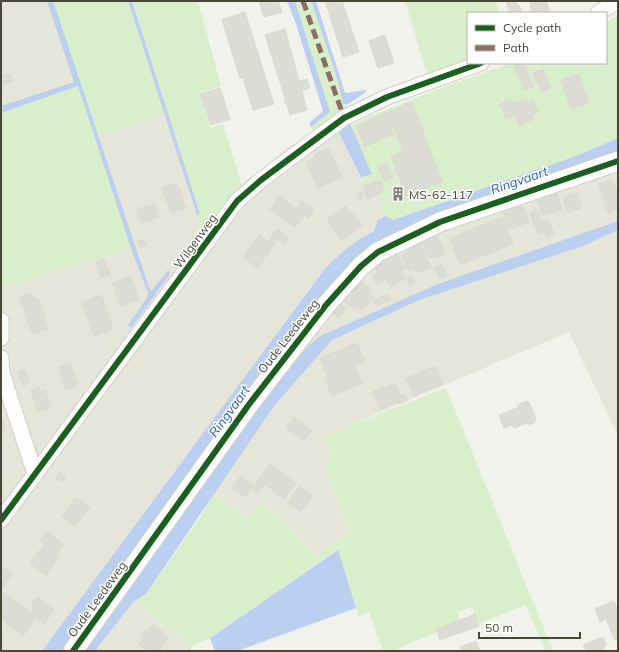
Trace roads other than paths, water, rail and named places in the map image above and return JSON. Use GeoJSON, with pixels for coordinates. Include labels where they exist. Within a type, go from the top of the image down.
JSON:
{"type":"FeatureCollection","features":[{"type":"Feature","properties":{"kind":"street"},"geometry":{"type":"LineString","coordinates":[[600,12],[618,1]]}},
{"type":"Feature","properties":{"kind":"street","name":"Wilgenweg"},"geometry":{"type":"LineString","coordinates":[[1,520],[237,201],[289,158],[344,118],[387,97],[478,64]]}},
{"type":"Feature","properties":{"kind":"street","name":"Oude Leedeweg"},"geometry":{"type":"LineString","coordinates":[[73,651],[250,402],[326,305],[361,266],[378,252],[440,222],[618,161]]}},
{"type":"Feature","properties":{"kind":"street"},"geometry":{"type":"LineString","coordinates":[[1,320],[1,338]]}},
{"type":"Feature","properties":{"kind":"street"},"geometry":{"type":"LineString","coordinates":[[1,358],[2,373],[35,474]]}},
{"type":"Feature","properties":{"kind":"water"},"geometry":{"type":"Polygon","coordinates":[[[47,1],[53,1],[150,290],[152,290],[168,270],[170,274],[131,328],[128,325],[147,298],[148,293],[131,248],[78,86],[1,113],[1,106],[74,82],[47,1]]]}},
{"type":"Feature","properties":{"kind":"water"},"geometry":{"type":"Polygon","coordinates":[[[128,1],[132,1],[200,214],[197,215],[128,1]]]}},
{"type":"Feature","properties":{"kind":"water"},"geometry":{"type":"Polygon","coordinates":[[[287,1],[295,1],[330,112],[311,127],[309,123],[323,111],[296,24],[287,1]]]}},
{"type":"Feature","properties":{"kind":"water"},"geometry":{"type":"Polygon","coordinates":[[[311,1],[316,1],[345,93],[366,90],[366,92],[348,104],[343,104],[337,78],[311,1]]]}},
{"type":"Feature","properties":{"kind":"water"},"geometry":{"type":"Polygon","coordinates":[[[349,121],[372,174],[361,178],[337,129],[349,121]]]}},
{"type":"Feature","properties":{"kind":"water","name":"Ringvaart"},"geometry":{"type":"Polygon","coordinates":[[[618,138],[618,153],[393,235],[63,651],[42,651],[324,270],[347,248],[374,231],[378,220],[385,216],[393,220],[576,156],[618,138]]]}},
{"type":"Feature","properties":{"kind":"water"},"geometry":{"type":"Polygon","coordinates":[[[618,221],[618,230],[583,246],[419,300],[332,340],[274,406],[146,594],[133,602],[95,651],[85,651],[136,581],[265,395],[291,363],[320,336],[438,284],[618,221]]]}},
{"type":"Feature","properties":{"kind":"water"},"geometry":{"type":"Polygon","coordinates":[[[338,550],[356,608],[237,651],[215,651],[210,638],[338,550]]]}},
{"type":"Feature","properties":{"kind":"place","name":"MS-62-117"},"geometry":{"type":"Point","coordinates":[398,194]}}]}
